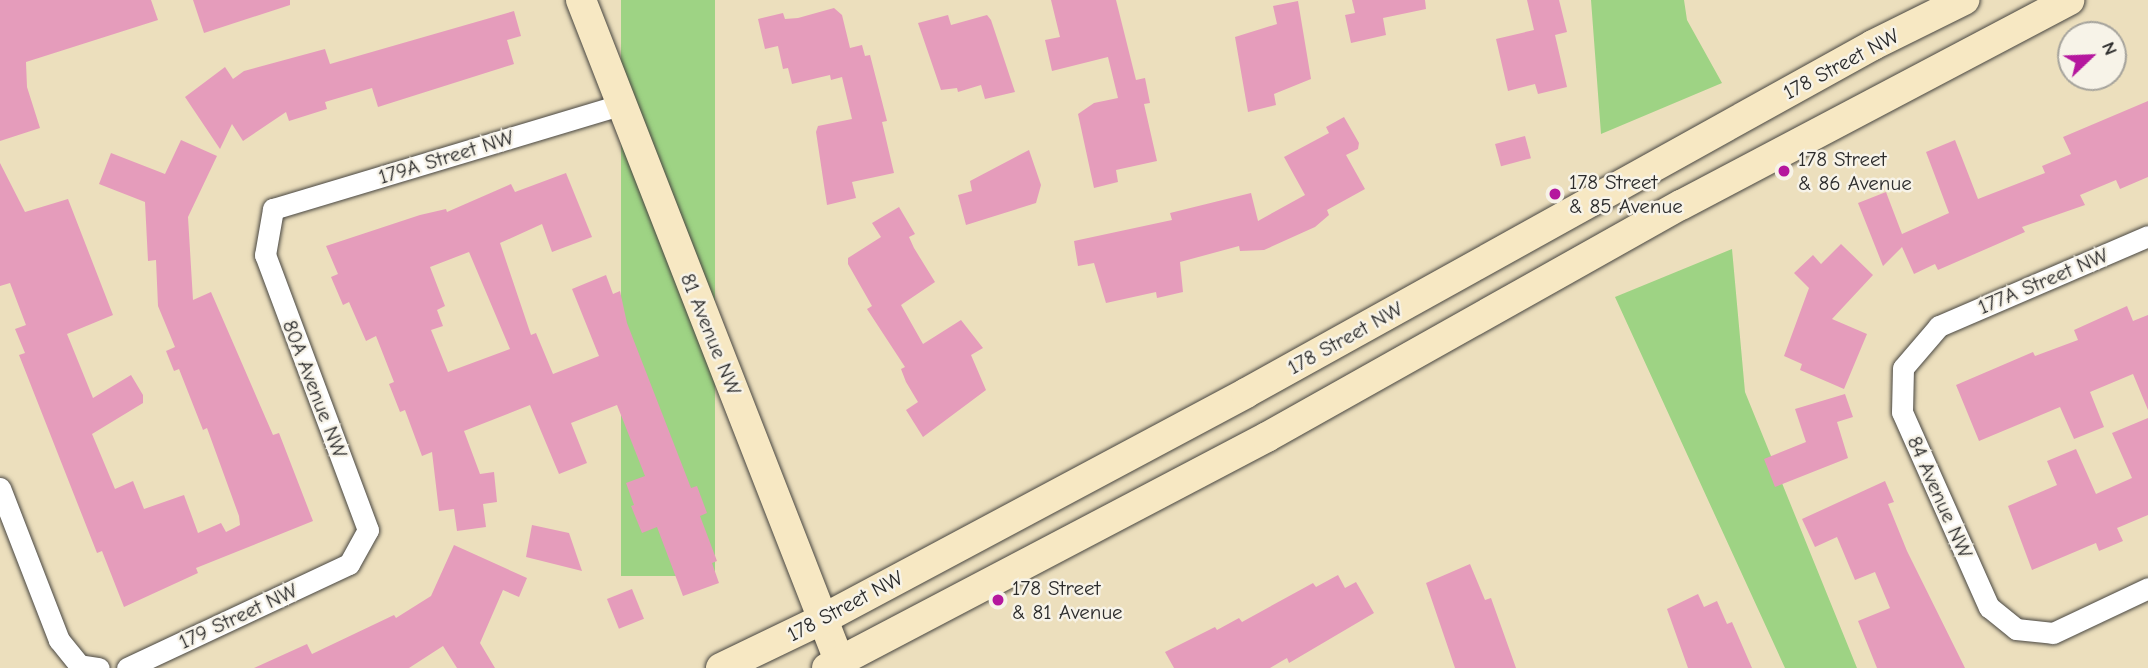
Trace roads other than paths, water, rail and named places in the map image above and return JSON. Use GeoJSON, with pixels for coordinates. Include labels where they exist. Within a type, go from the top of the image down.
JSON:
{"type":"FeatureCollection","features":[{"type":"Feature","properties":{"kind":"main road","name":"81 Avenue NW"},"geometry":{"type":"LineString","coordinates":[[581,0],[823,619],[836,666]]}},
{"type":"Feature","properties":{"kind":"main road","name":"178 Street NW"},"geometry":{"type":"LineString","coordinates":[[721,668],[823,619],[1247,393],[1873,45],[1964,0]]}},
{"type":"Feature","properties":{"kind":"main road"},"geometry":{"type":"LineString","coordinates":[[836,666],[1267,437],[1681,205],[2069,0]]}},
{"type":"Feature","properties":{"kind":"street","name":"179A Street NW"},"geometry":{"type":"LineString","coordinates":[[273,209],[620,105]]}},
{"type":"Feature","properties":{"kind":"street","name":"80A Avenue NW"},"geometry":{"type":"LineString","coordinates":[[273,209],[265,255],[368,530],[349,564]]}},
{"type":"Feature","properties":{"kind":"street","name":"177A Street NW"},"geometry":{"type":"LineString","coordinates":[[1939,326],[2148,236]]}},
{"type":"Feature","properties":{"kind":"street","name":"84 Avenue NW"},"geometry":{"type":"LineString","coordinates":[[1939,326],[1903,368],[1902,412],[1989,607],[2016,629],[2053,633],[2148,588]]}},
{"type":"Feature","properties":{"kind":"street"},"geometry":{"type":"LineString","coordinates":[[0,488],[59,640],[89,666]]}},
{"type":"Feature","properties":{"kind":"street","name":"179 Street NW"},"geometry":{"type":"LineString","coordinates":[[127,668],[349,564]]}},
{"type":"Feature","properties":{"kind":"place","name":"178 Street & 86 Avenue"},"geometry":{"type":"Point","coordinates":[1784,171]}},
{"type":"Feature","properties":{"kind":"place","name":"178 Street & 85 Avenue"},"geometry":{"type":"Point","coordinates":[1555,194]}},
{"type":"Feature","properties":{"kind":"place","name":"178 Street & 81 Avenue"},"geometry":{"type":"Point","coordinates":[998,600]}}]}
